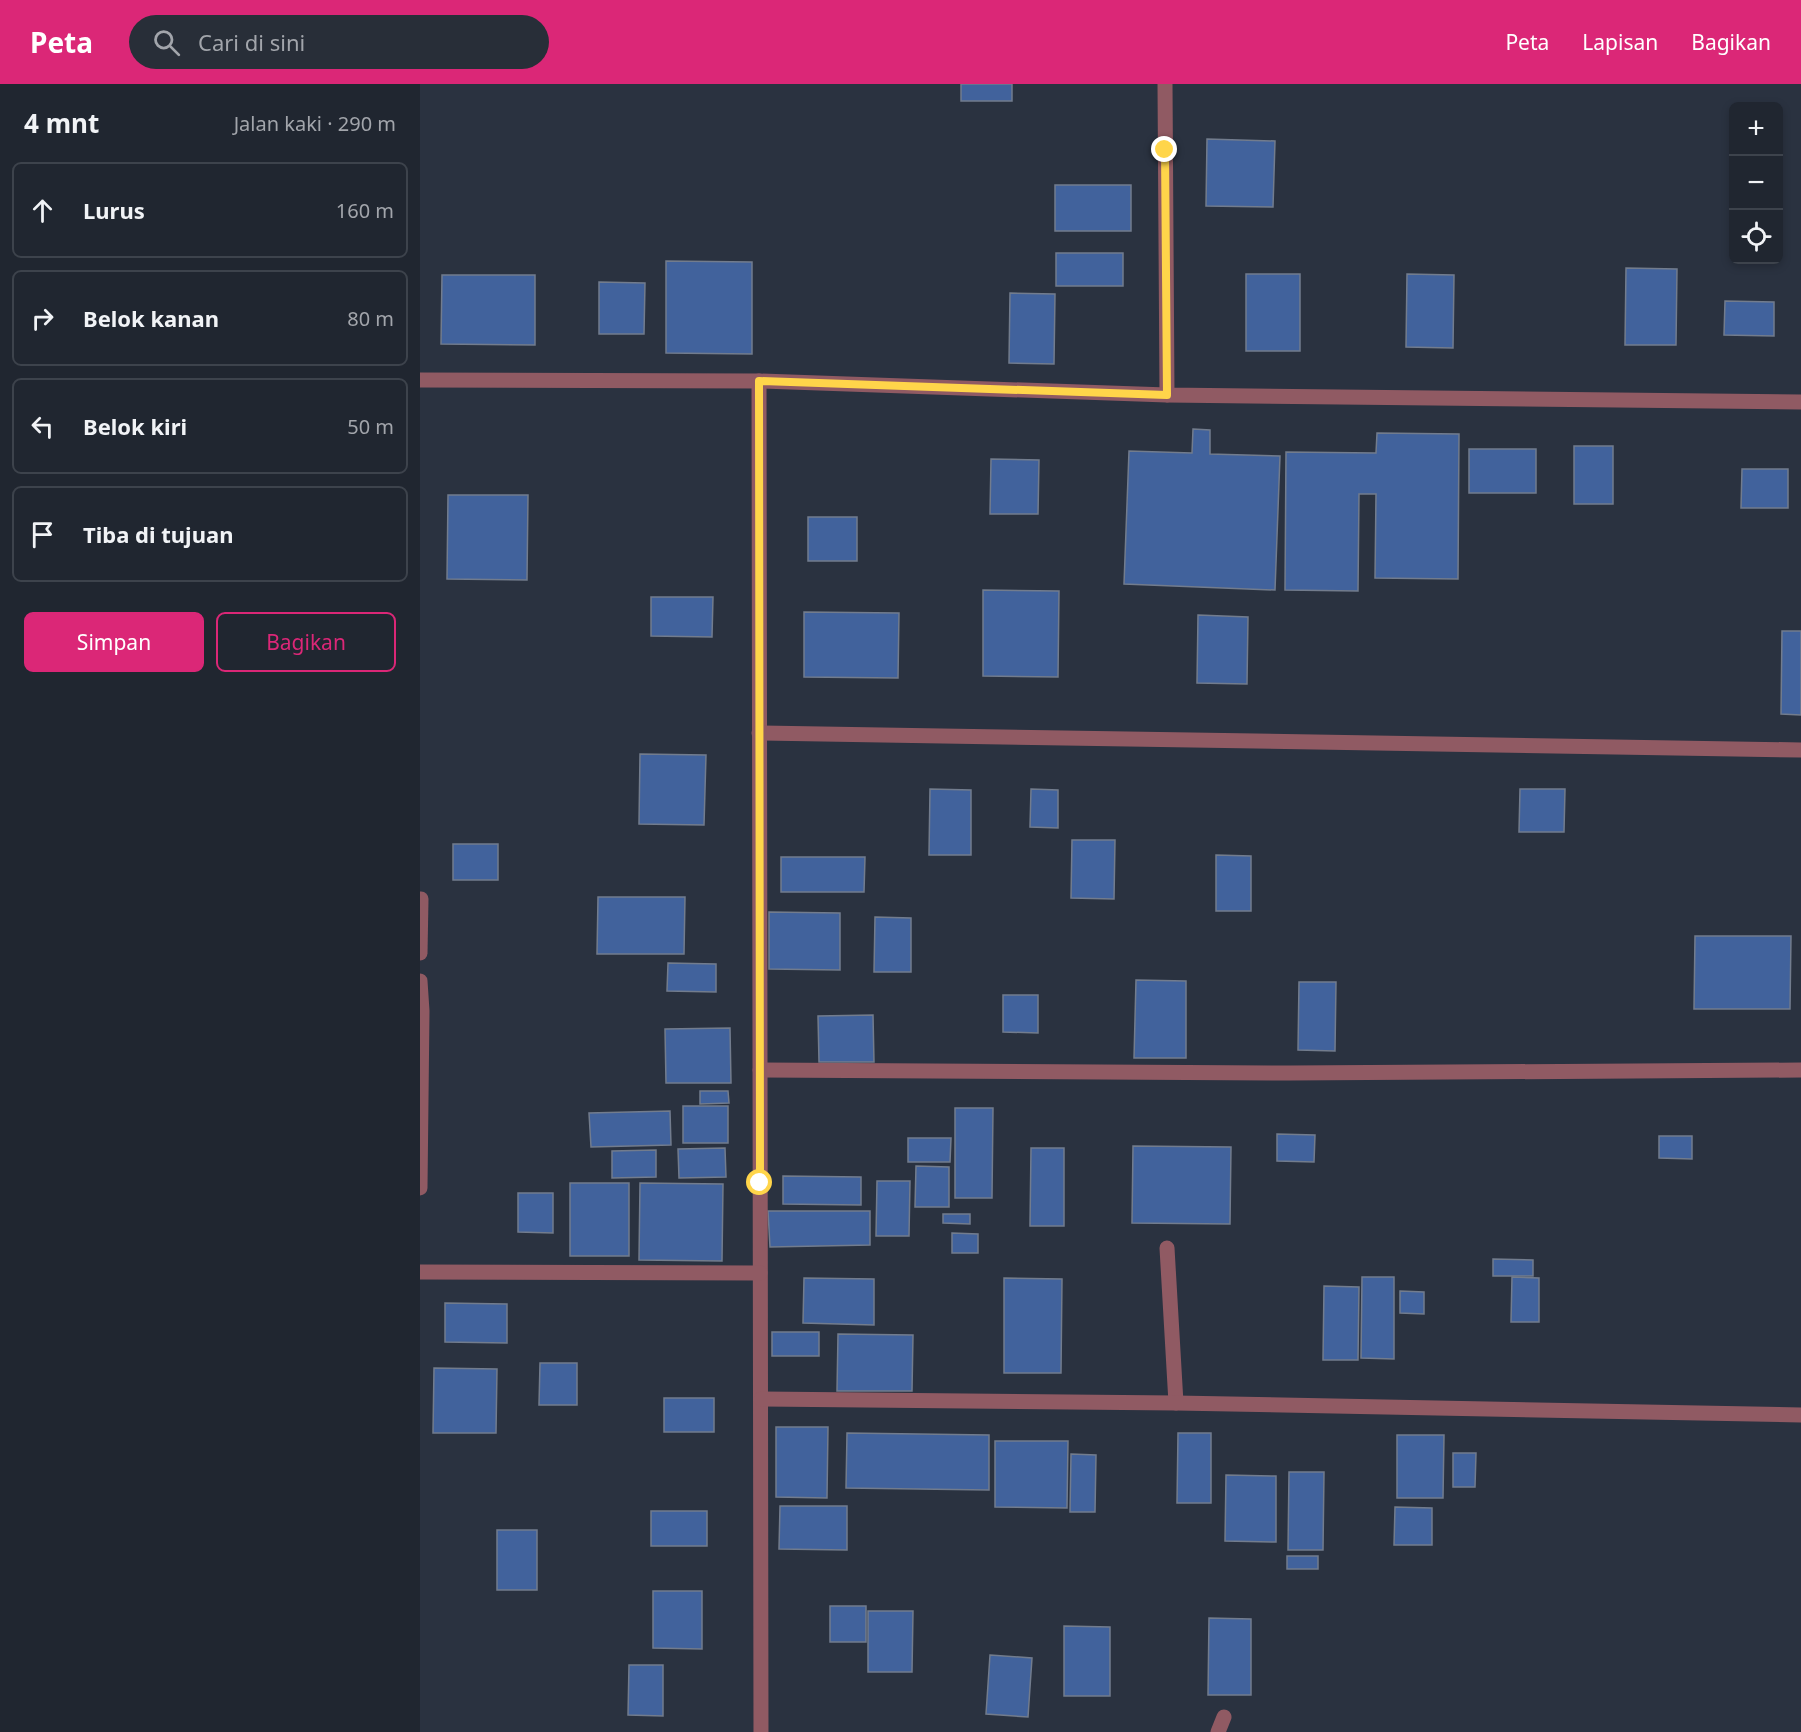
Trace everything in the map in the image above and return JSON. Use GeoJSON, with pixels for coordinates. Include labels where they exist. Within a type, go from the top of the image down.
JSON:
{"type":"FeatureCollection","features":[{"type":"Feature","properties":{"kind":"street"},"geometry":{"type":"LineString","coordinates":[[1165,84],[1167,395]]}},
{"type":"Feature","properties":{"kind":"street"},"geometry":{"type":"LineString","coordinates":[[420,380],[759,381],[1167,395],[1801,402]]}},
{"type":"Feature","properties":{"kind":"street"},"geometry":{"type":"LineString","coordinates":[[759,381],[761,1732]]}},
{"type":"Feature","properties":{"kind":"street"},"geometry":{"type":"LineString","coordinates":[[759,733],[1801,750]]}},
{"type":"Feature","properties":{"kind":"street"},"geometry":{"type":"LineString","coordinates":[[420,953],[421,899]]}},
{"type":"Feature","properties":{"kind":"street"},"geometry":{"type":"LineString","coordinates":[[420,981],[422,1011],[420,1188]]}},
{"type":"Feature","properties":{"kind":"street"},"geometry":{"type":"LineString","coordinates":[[760,1070],[1203,1073],[1801,1070]]}},
{"type":"Feature","properties":{"kind":"street"},"geometry":{"type":"LineString","coordinates":[[1167,1248],[1176,1403]]}},
{"type":"Feature","properties":{"kind":"street"},"geometry":{"type":"LineString","coordinates":[[420,1272],[760,1273]]}},
{"type":"Feature","properties":{"kind":"street"},"geometry":{"type":"LineString","coordinates":[[761,1399],[1176,1403],[1801,1415]]}},
{"type":"Feature","properties":{"kind":"street"},"geometry":{"type":"LineString","coordinates":[[1218,1732],[1224,1717]]}},
{"type":"Feature","properties":{"kind":"building"},"geometry":{"type":"Polygon","coordinates":[[[961,84],[1012,84],[1012,101],[961,101],[961,84]]]}},
{"type":"Feature","properties":{"kind":"building"},"geometry":{"type":"Polygon","coordinates":[[[1207,139],[1275,141],[1273,207],[1206,206],[1207,139]]]}},
{"type":"Feature","properties":{"kind":"building"},"geometry":{"type":"Polygon","coordinates":[[[1055,185],[1131,185],[1131,231],[1055,231],[1055,185]]]}},
{"type":"Feature","properties":{"kind":"building"},"geometry":{"type":"Polygon","coordinates":[[[1056,253],[1123,253],[1123,286],[1056,286],[1056,253]]]}},
{"type":"Feature","properties":{"kind":"building"},"geometry":{"type":"Polygon","coordinates":[[[666,261],[752,262],[752,354],[666,353],[666,261]]]}},
{"type":"Feature","properties":{"kind":"building"},"geometry":{"type":"Polygon","coordinates":[[[1626,268],[1677,269],[1676,345],[1625,345],[1626,268]]]}},
{"type":"Feature","properties":{"kind":"building"},"geometry":{"type":"Polygon","coordinates":[[[1246,274],[1300,274],[1300,351],[1246,351],[1246,274]]]}},
{"type":"Feature","properties":{"kind":"building"},"geometry":{"type":"Polygon","coordinates":[[[1407,274],[1454,275],[1453,348],[1406,347],[1407,274]]]}},
{"type":"Feature","properties":{"kind":"building"},"geometry":{"type":"Polygon","coordinates":[[[442,275],[535,275],[535,345],[441,344],[442,275]]]}},
{"type":"Feature","properties":{"kind":"building"},"geometry":{"type":"Polygon","coordinates":[[[599,282],[645,283],[644,334],[599,334],[599,282]]]}},
{"type":"Feature","properties":{"kind":"building"},"geometry":{"type":"Polygon","coordinates":[[[1010,293],[1055,294],[1054,364],[1009,363],[1010,293]]]}},
{"type":"Feature","properties":{"kind":"building"},"geometry":{"type":"Polygon","coordinates":[[[1725,301],[1774,302],[1774,336],[1724,335],[1725,301]]]}},
{"type":"Feature","properties":{"kind":"building"},"geometry":{"type":"Polygon","coordinates":[[[1193,429],[1210,430],[1210,454],[1280,456],[1275,590],[1124,584],[1129,451],[1192,453],[1193,429]]]}},
{"type":"Feature","properties":{"kind":"building"},"geometry":{"type":"Polygon","coordinates":[[[1377,433],[1459,434],[1458,579],[1375,578],[1376,494],[1359,494],[1358,591],[1285,590],[1286,452],[1376,453],[1377,433]]]}},
{"type":"Feature","properties":{"kind":"building"},"geometry":{"type":"Polygon","coordinates":[[[1574,446],[1613,446],[1613,504],[1574,504],[1574,446]]]}},
{"type":"Feature","properties":{"kind":"building"},"geometry":{"type":"Polygon","coordinates":[[[1469,449],[1536,449],[1536,493],[1469,493],[1469,449]]]}},
{"type":"Feature","properties":{"kind":"building"},"geometry":{"type":"Polygon","coordinates":[[[991,459],[1039,460],[1038,514],[990,514],[991,459]]]}},
{"type":"Feature","properties":{"kind":"building"},"geometry":{"type":"Polygon","coordinates":[[[1742,469],[1788,469],[1788,508],[1741,508],[1742,469]]]}},
{"type":"Feature","properties":{"kind":"building"},"geometry":{"type":"Polygon","coordinates":[[[448,495],[528,495],[527,580],[447,579],[448,495]]]}},
{"type":"Feature","properties":{"kind":"building"},"geometry":{"type":"Polygon","coordinates":[[[808,517],[857,517],[857,561],[808,561],[808,517]]]}},
{"type":"Feature","properties":{"kind":"building"},"geometry":{"type":"Polygon","coordinates":[[[983,590],[1059,591],[1058,677],[983,676],[983,590]]]}},
{"type":"Feature","properties":{"kind":"building"},"geometry":{"type":"Polygon","coordinates":[[[651,597],[713,597],[712,637],[651,636],[651,597]]]}},
{"type":"Feature","properties":{"kind":"building"},"geometry":{"type":"Polygon","coordinates":[[[804,612],[899,613],[898,678],[804,677],[804,612]]]}},
{"type":"Feature","properties":{"kind":"building"},"geometry":{"type":"Polygon","coordinates":[[[1198,615],[1248,617],[1247,684],[1197,683],[1198,615]]]}},
{"type":"Feature","properties":{"kind":"building"},"geometry":{"type":"Polygon","coordinates":[[[1782,631],[1801,631],[1801,715],[1781,714],[1782,631]]]}},
{"type":"Feature","properties":{"kind":"building"},"geometry":{"type":"Polygon","coordinates":[[[640,754],[706,755],[704,825],[639,824],[640,754]]]}},
{"type":"Feature","properties":{"kind":"building"},"geometry":{"type":"Polygon","coordinates":[[[930,789],[971,790],[971,855],[929,855],[930,789]]]}},
{"type":"Feature","properties":{"kind":"building"},"geometry":{"type":"Polygon","coordinates":[[[1031,789],[1058,790],[1058,828],[1030,827],[1031,789]]]}},
{"type":"Feature","properties":{"kind":"building"},"geometry":{"type":"Polygon","coordinates":[[[1520,789],[1565,789],[1564,832],[1519,832],[1520,789]]]}},
{"type":"Feature","properties":{"kind":"building"},"geometry":{"type":"Polygon","coordinates":[[[1072,840],[1115,840],[1114,899],[1071,898],[1072,840]]]}},
{"type":"Feature","properties":{"kind":"building"},"geometry":{"type":"Polygon","coordinates":[[[453,844],[498,844],[498,880],[453,880],[453,844]]]}},
{"type":"Feature","properties":{"kind":"building"},"geometry":{"type":"Polygon","coordinates":[[[1216,855],[1251,856],[1251,911],[1216,911],[1216,855]]]}},
{"type":"Feature","properties":{"kind":"building"},"geometry":{"type":"Polygon","coordinates":[[[781,857],[865,857],[864,892],[781,892],[781,857]]]}},
{"type":"Feature","properties":{"kind":"building"},"geometry":{"type":"Polygon","coordinates":[[[598,897],[685,897],[684,954],[597,954],[598,897]]]}},
{"type":"Feature","properties":{"kind":"building"},"geometry":{"type":"Polygon","coordinates":[[[769,912],[840,913],[840,970],[769,969],[769,912]]]}},
{"type":"Feature","properties":{"kind":"building"},"geometry":{"type":"Polygon","coordinates":[[[875,917],[911,918],[911,972],[874,972],[875,917]]]}},
{"type":"Feature","properties":{"kind":"building"},"geometry":{"type":"Polygon","coordinates":[[[1695,936],[1791,936],[1790,1009],[1694,1009],[1695,936]]]}},
{"type":"Feature","properties":{"kind":"building"},"geometry":{"type":"Polygon","coordinates":[[[668,963],[716,964],[716,992],[667,991],[668,963]]]}},
{"type":"Feature","properties":{"kind":"building"},"geometry":{"type":"Polygon","coordinates":[[[1136,980],[1186,981],[1186,1058],[1134,1058],[1136,980]]]}},
{"type":"Feature","properties":{"kind":"building"},"geometry":{"type":"Polygon","coordinates":[[[1299,982],[1336,982],[1335,1051],[1298,1050],[1299,982]]]}},
{"type":"Feature","properties":{"kind":"building"},"geometry":{"type":"Polygon","coordinates":[[[1003,995],[1038,995],[1038,1033],[1003,1032],[1003,995]]]}},
{"type":"Feature","properties":{"kind":"building"},"geometry":{"type":"Polygon","coordinates":[[[873,1015],[874,1062],[819,1062],[818,1016],[873,1015]]]}},
{"type":"Feature","properties":{"kind":"building"},"geometry":{"type":"Polygon","coordinates":[[[730,1028],[731,1083],[666,1083],[665,1029],[730,1028]]]}},
{"type":"Feature","properties":{"kind":"building"},"geometry":{"type":"Polygon","coordinates":[[[700,1091],[728,1091],[729,1103],[700,1104],[700,1091]]]}},
{"type":"Feature","properties":{"kind":"building"},"geometry":{"type":"Polygon","coordinates":[[[683,1106],[728,1106],[728,1143],[683,1143],[683,1106]]]}},
{"type":"Feature","properties":{"kind":"building"},"geometry":{"type":"Polygon","coordinates":[[[955,1108],[993,1108],[992,1198],[955,1198],[955,1108]]]}},
{"type":"Feature","properties":{"kind":"building"},"geometry":{"type":"Polygon","coordinates":[[[670,1111],[671,1145],[591,1147],[589,1113],[670,1111]]]}},
{"type":"Feature","properties":{"kind":"building"},"geometry":{"type":"Polygon","coordinates":[[[1277,1134],[1315,1135],[1314,1162],[1277,1161],[1277,1134]]]}},
{"type":"Feature","properties":{"kind":"building"},"geometry":{"type":"Polygon","coordinates":[[[1659,1136],[1692,1136],[1692,1159],[1659,1158],[1659,1136]]]}},
{"type":"Feature","properties":{"kind":"building"},"geometry":{"type":"Polygon","coordinates":[[[908,1138],[951,1138],[950,1162],[908,1162],[908,1138]]]}},
{"type":"Feature","properties":{"kind":"building"},"geometry":{"type":"Polygon","coordinates":[[[1133,1146],[1231,1147],[1230,1224],[1132,1223],[1133,1146]]]}},
{"type":"Feature","properties":{"kind":"building"},"geometry":{"type":"Polygon","coordinates":[[[725,1148],[726,1177],[679,1178],[678,1149],[725,1148]]]}},
{"type":"Feature","properties":{"kind":"building"},"geometry":{"type":"Polygon","coordinates":[[[1031,1148],[1064,1148],[1064,1226],[1030,1226],[1031,1148]]]}},
{"type":"Feature","properties":{"kind":"building"},"geometry":{"type":"Polygon","coordinates":[[[656,1150],[656,1177],[612,1178],[612,1151],[656,1150]]]}},
{"type":"Feature","properties":{"kind":"building"},"geometry":{"type":"Polygon","coordinates":[[[916,1166],[949,1167],[949,1207],[915,1207],[916,1166]]]}},
{"type":"Feature","properties":{"kind":"building"},"geometry":{"type":"Polygon","coordinates":[[[783,1176],[861,1177],[861,1205],[783,1204],[783,1176]]]}},
{"type":"Feature","properties":{"kind":"building"},"geometry":{"type":"Polygon","coordinates":[[[877,1181],[910,1181],[909,1236],[876,1236],[877,1181]]]}},
{"type":"Feature","properties":{"kind":"building"},"geometry":{"type":"Polygon","coordinates":[[[570,1183],[629,1183],[629,1256],[570,1256],[570,1183]]]}},
{"type":"Feature","properties":{"kind":"building"},"geometry":{"type":"Polygon","coordinates":[[[640,1183],[723,1184],[722,1261],[639,1260],[640,1183]]]}},
{"type":"Feature","properties":{"kind":"building"},"geometry":{"type":"Polygon","coordinates":[[[518,1193],[553,1193],[553,1233],[518,1232],[518,1193]]]}},
{"type":"Feature","properties":{"kind":"building"},"geometry":{"type":"Polygon","coordinates":[[[768,1211],[870,1211],[870,1245],[770,1247],[768,1211]]]}},
{"type":"Feature","properties":{"kind":"building"},"geometry":{"type":"Polygon","coordinates":[[[943,1214],[970,1214],[970,1224],[943,1223],[943,1214]]]}},
{"type":"Feature","properties":{"kind":"building"},"geometry":{"type":"Polygon","coordinates":[[[952,1233],[978,1234],[978,1253],[952,1253],[952,1233]]]}},
{"type":"Feature","properties":{"kind":"building"},"geometry":{"type":"Polygon","coordinates":[[[1493,1259],[1533,1260],[1533,1276],[1493,1276],[1493,1259]]]}},
{"type":"Feature","properties":{"kind":"building"},"geometry":{"type":"Polygon","coordinates":[[[1362,1277],[1394,1277],[1394,1359],[1361,1358],[1362,1277]]]}},
{"type":"Feature","properties":{"kind":"building"},"geometry":{"type":"Polygon","coordinates":[[[1512,1277],[1539,1278],[1539,1322],[1511,1322],[1512,1277]]]}},
{"type":"Feature","properties":{"kind":"building"},"geometry":{"type":"Polygon","coordinates":[[[804,1278],[874,1279],[874,1325],[803,1323],[804,1278]]]}},
{"type":"Feature","properties":{"kind":"building"},"geometry":{"type":"Polygon","coordinates":[[[1004,1278],[1062,1279],[1061,1373],[1004,1373],[1004,1278]]]}},
{"type":"Feature","properties":{"kind":"building"},"geometry":{"type":"Polygon","coordinates":[[[1324,1286],[1359,1287],[1358,1360],[1323,1360],[1324,1286]]]}},
{"type":"Feature","properties":{"kind":"building"},"geometry":{"type":"Polygon","coordinates":[[[1400,1291],[1424,1292],[1424,1314],[1400,1313],[1400,1291]]]}},
{"type":"Feature","properties":{"kind":"building"},"geometry":{"type":"Polygon","coordinates":[[[445,1303],[507,1304],[507,1343],[445,1342],[445,1303]]]}},
{"type":"Feature","properties":{"kind":"building"},"geometry":{"type":"Polygon","coordinates":[[[772,1332],[819,1332],[819,1356],[772,1356],[772,1332]]]}},
{"type":"Feature","properties":{"kind":"building"},"geometry":{"type":"Polygon","coordinates":[[[838,1334],[913,1335],[912,1391],[837,1391],[838,1334]]]}},
{"type":"Feature","properties":{"kind":"building"},"geometry":{"type":"Polygon","coordinates":[[[540,1363],[577,1363],[577,1405],[539,1405],[540,1363]]]}},
{"type":"Feature","properties":{"kind":"building"},"geometry":{"type":"Polygon","coordinates":[[[434,1368],[497,1369],[496,1433],[433,1433],[434,1368]]]}},
{"type":"Feature","properties":{"kind":"building"},"geometry":{"type":"Polygon","coordinates":[[[664,1398],[714,1398],[714,1432],[664,1432],[664,1398]]]}},
{"type":"Feature","properties":{"kind":"building"},"geometry":{"type":"Polygon","coordinates":[[[776,1427],[828,1427],[827,1498],[776,1497],[776,1427]]]}},
{"type":"Feature","properties":{"kind":"building"},"geometry":{"type":"Polygon","coordinates":[[[847,1433],[989,1435],[989,1490],[846,1488],[847,1433]]]}},
{"type":"Feature","properties":{"kind":"building"},"geometry":{"type":"Polygon","coordinates":[[[1178,1433],[1211,1433],[1211,1503],[1177,1503],[1178,1433]]]}},
{"type":"Feature","properties":{"kind":"building"},"geometry":{"type":"Polygon","coordinates":[[[1397,1435],[1444,1435],[1443,1498],[1397,1498],[1397,1435]]]}},
{"type":"Feature","properties":{"kind":"building"},"geometry":{"type":"Polygon","coordinates":[[[995,1441],[1068,1441],[1067,1508],[995,1507],[995,1441]]]}},
{"type":"Feature","properties":{"kind":"building"},"geometry":{"type":"Polygon","coordinates":[[[1453,1453],[1476,1453],[1475,1487],[1453,1487],[1453,1453]]]}},
{"type":"Feature","properties":{"kind":"building"},"geometry":{"type":"Polygon","coordinates":[[[1071,1454],[1096,1455],[1095,1512],[1070,1512],[1071,1454]]]}},
{"type":"Feature","properties":{"kind":"building"},"geometry":{"type":"Polygon","coordinates":[[[1289,1472],[1324,1472],[1323,1550],[1288,1550],[1289,1472]]]}},
{"type":"Feature","properties":{"kind":"building"},"geometry":{"type":"Polygon","coordinates":[[[1226,1475],[1276,1476],[1276,1542],[1225,1541],[1226,1475]]]}},
{"type":"Feature","properties":{"kind":"building"},"geometry":{"type":"Polygon","coordinates":[[[780,1506],[847,1506],[847,1550],[779,1549],[780,1506]]]}},
{"type":"Feature","properties":{"kind":"building"},"geometry":{"type":"Polygon","coordinates":[[[1395,1507],[1432,1508],[1432,1545],[1394,1545],[1395,1507]]]}},
{"type":"Feature","properties":{"kind":"building"},"geometry":{"type":"Polygon","coordinates":[[[651,1511],[707,1511],[707,1546],[651,1546],[651,1511]]]}},
{"type":"Feature","properties":{"kind":"building"},"geometry":{"type":"Polygon","coordinates":[[[497,1530],[537,1530],[537,1590],[497,1590],[497,1530]]]}},
{"type":"Feature","properties":{"kind":"building"},"geometry":{"type":"Polygon","coordinates":[[[1287,1556],[1318,1556],[1318,1569],[1287,1569],[1287,1556]]]}},
{"type":"Feature","properties":{"kind":"building"},"geometry":{"type":"Polygon","coordinates":[[[653,1591],[702,1591],[702,1649],[653,1648],[653,1591]]]}},
{"type":"Feature","properties":{"kind":"building"},"geometry":{"type":"Polygon","coordinates":[[[830,1606],[866,1606],[866,1642],[830,1642],[830,1606]]]}},
{"type":"Feature","properties":{"kind":"building"},"geometry":{"type":"Polygon","coordinates":[[[868,1611],[913,1611],[912,1672],[868,1672],[868,1611]]]}},
{"type":"Feature","properties":{"kind":"building"},"geometry":{"type":"Polygon","coordinates":[[[1209,1618],[1251,1619],[1251,1695],[1208,1695],[1209,1618]]]}},
{"type":"Feature","properties":{"kind":"building"},"geometry":{"type":"Polygon","coordinates":[[[1064,1626],[1110,1627],[1110,1696],[1064,1696],[1064,1626]]]}},
{"type":"Feature","properties":{"kind":"building"},"geometry":{"type":"Polygon","coordinates":[[[990,1655],[1032,1658],[1028,1717],[986,1714],[990,1655]]]}},
{"type":"Feature","properties":{"kind":"building"},"geometry":{"type":"Polygon","coordinates":[[[629,1665],[663,1665],[663,1716],[628,1715],[629,1665]]]}},
{"type":"Feature","properties":{"kind":"route"},"geometry":{"type":"LineString","coordinates":[[760,1183],[759,381],[1167,395],[1165,150]]}}]}
